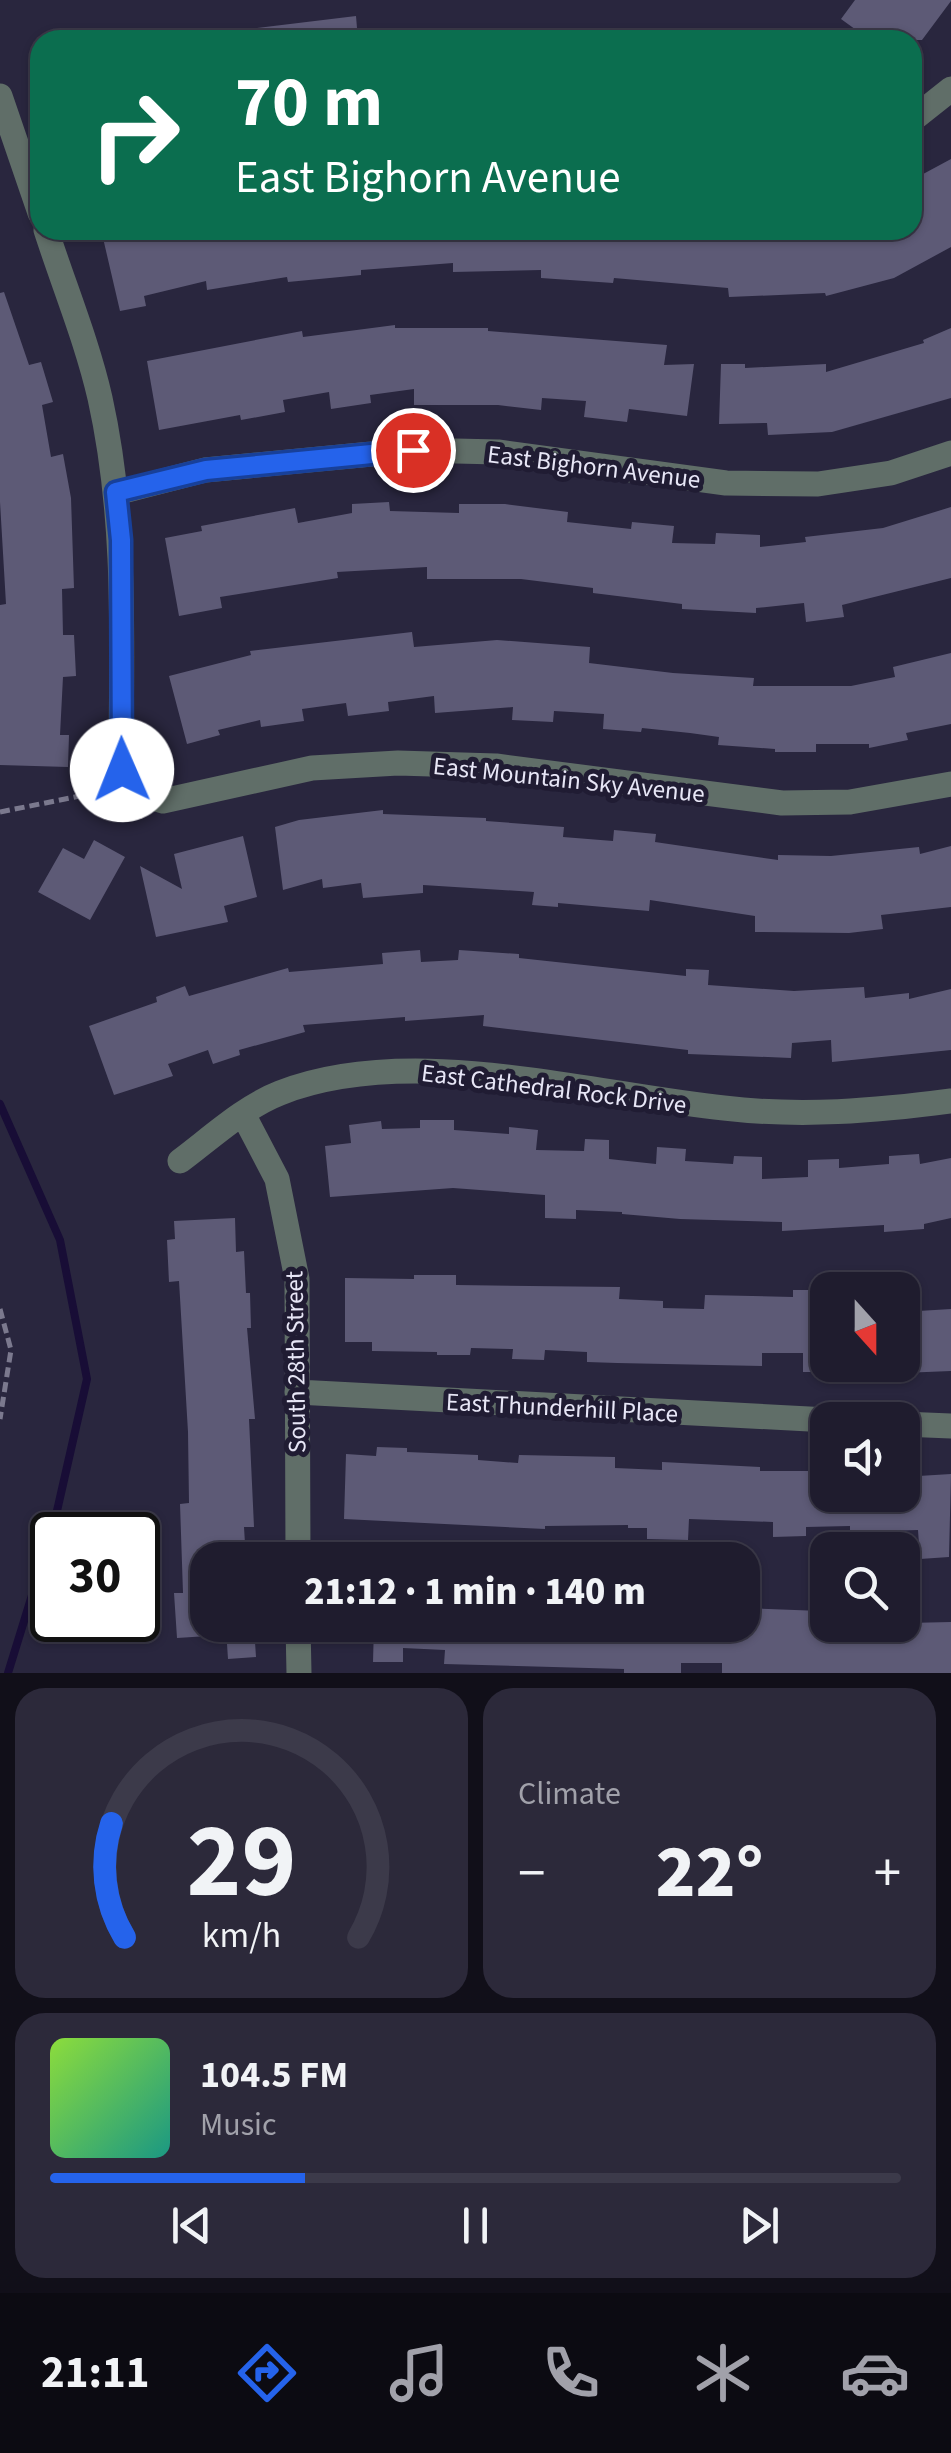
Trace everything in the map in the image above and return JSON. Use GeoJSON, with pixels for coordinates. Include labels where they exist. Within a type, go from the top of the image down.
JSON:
{"type":"FeatureCollection","features":[{"type":"Feature","properties":{"kind":"street"},"geometry":{"type":"LineString","coordinates":[[922,113],[951,88]]}},
{"type":"Feature","properties":{"kind":"street"},"geometry":{"type":"LineString","coordinates":[[0,96],[30,180]]}},
{"type":"Feature","properties":{"kind":"street"},"geometry":{"type":"LineString","coordinates":[[49,240],[100,397],[116,492],[122,592],[121,750],[122,770],[130,791]]}},
{"type":"Feature","properties":{"kind":"street","name":"East Bighorn Avenue"},"geometry":{"type":"LineString","coordinates":[[116,492],[206,470],[413,450],[498,452],[726,483],[818,484],[891,473],[951,454]]}},
{"type":"Feature","properties":{"kind":"street","name":"East Mountain Sky Avenue"},"geometry":{"type":"LineString","coordinates":[[130,791],[163,801],[312,768],[398,762],[496,766],[782,802],[850,802],[951,784]]}},
{"type":"Feature","properties":{"kind":"street","name":"East Cathedral Rock Drive"},"geometry":{"type":"LineString","coordinates":[[180,1161],[278,1093],[332,1076],[397,1070],[469,1075],[770,1112],[890,1109],[951,1101]]}},
{"type":"Feature","properties":{"kind":"street","name":"South 28th Street"},"geometry":{"type":"LineString","coordinates":[[244,1114],[278,1179],[296,1279],[298,1542]]}},
{"type":"Feature","properties":{"kind":"street","name":"East Thunderhill Place"},"geometry":{"type":"LineString","coordinates":[[296,1392],[810,1419]]}},
{"type":"Feature","properties":{"kind":"street"},"geometry":{"type":"LineString","coordinates":[[920,1425],[951,1426]]}},
{"type":"Feature","properties":{"kind":"street"},"geometry":{"type":"LineString","coordinates":[[298,1642],[299,1673]]}},
{"type":"Feature","properties":{"kind":"path"},"geometry":{"type":"LineString","coordinates":[[0,812],[52,804],[97,791],[130,791]]}},
{"type":"Feature","properties":{"kind":"path"},"geometry":{"type":"LineString","coordinates":[[0,1309],[11,1350],[0,1419]]}},
{"type":"Feature","properties":{"kind":"building"},"geometry":{"type":"Polygon","coordinates":[[[855,0],[951,0],[922,40],[922,30],[856,30],[841,19],[855,0]]]}},
{"type":"Feature","properties":{"kind":"building"},"geometry":{"type":"Polygon","coordinates":[[[356,16],[357,30],[257,30],[356,16]]]}},
{"type":"Feature","properties":{"kind":"building"},"geometry":{"type":"Polygon","coordinates":[[[951,159],[951,247],[894,278],[826,296],[825,293],[729,297],[728,288],[614,278],[613,283],[541,278],[541,270],[453,272],[453,263],[361,270],[361,275],[288,282],[287,277],[207,290],[206,281],[144,296],[146,306],[120,311],[103,240],[922,240],[922,175],[951,159]]]}},
{"type":"Feature","properties":{"kind":"building"},"geometry":{"type":"Polygon","coordinates":[[[4,292],[29,365],[41,362],[53,402],[42,405],[51,457],[63,454],[71,498],[74,588],[62,589],[63,635],[74,635],[76,676],[63,677],[60,735],[69,735],[68,767],[0,765],[0,605],[6,604],[0,502],[0,293],[4,292]]]}},
{"type":"Feature","properties":{"kind":"building"},"geometry":{"type":"Polygon","coordinates":[[[395,325],[488,328],[667,345],[664,365],[694,364],[687,416],[629,409],[627,422],[584,417],[586,401],[542,398],[541,410],[498,405],[414,405],[414,389],[370,395],[371,403],[331,409],[329,392],[283,400],[285,412],[241,420],[240,415],[159,430],[147,361],[302,331],[303,337],[395,325]]]}},
{"type":"Feature","properties":{"kind":"building"},"geometry":{"type":"Polygon","coordinates":[[[951,328],[951,398],[832,432],[768,435],[767,423],[719,424],[721,364],[745,364],[745,368],[826,364],[826,372],[924,343],[923,340],[951,328]]]}},
{"type":"Feature","properties":{"kind":"building"},"geometry":{"type":"Polygon","coordinates":[[[389,502],[390,511],[459,513],[459,504],[505,504],[568,512],[567,522],[631,529],[632,522],[674,526],[672,543],[715,544],[716,533],[760,535],[760,547],[806,542],[805,537],[883,528],[951,507],[951,578],[842,605],[844,617],[806,622],[804,603],[756,608],[756,613],[682,609],[682,604],[521,579],[427,579],[427,567],[337,572],[338,578],[220,597],[222,608],[179,616],[165,538],[202,531],[201,526],[295,508],[298,523],[352,513],[352,504],[389,502]]]}},
{"type":"Feature","properties":{"kind":"building"},"geometry":{"type":"Polygon","coordinates":[[[412,632],[414,647],[497,640],[590,647],[589,663],[754,678],[753,686],[851,686],[895,677],[893,667],[951,653],[951,724],[906,733],[908,740],[869,748],[869,744],[816,744],[816,752],[775,752],[718,745],[719,737],[690,733],[603,729],[604,714],[554,711],[553,722],[512,720],[513,707],[435,713],[434,696],[388,702],[389,711],[348,716],[346,703],[302,709],[304,721],[261,727],[260,720],[218,730],[220,735],[187,744],[169,676],[251,655],[250,651],[412,632]]]}},
{"type":"Feature","properties":{"kind":"building"},"geometry":{"type":"Polygon","coordinates":[[[383,810],[383,814],[486,818],[564,827],[563,837],[613,841],[614,830],[656,834],[655,842],[778,860],[778,855],[831,856],[919,847],[920,854],[951,846],[951,907],[881,915],[883,929],[849,933],[755,932],[755,916],[650,900],[649,911],[558,903],[558,907],[532,905],[534,892],[423,885],[423,893],[363,898],[361,883],[323,888],[322,879],[283,890],[275,827],[299,820],[383,810]]]}},
{"type":"Feature","properties":{"kind":"building"},"geometry":{"type":"Polygon","coordinates":[[[243,836],[257,897],[224,906],[228,922],[156,937],[140,866],[182,889],[174,854],[243,836]]]}},
{"type":"Feature","properties":{"kind":"building"},"geometry":{"type":"Polygon","coordinates":[[[94,840],[125,857],[90,920],[38,892],[63,848],[84,859],[94,840]]]}},
{"type":"Feature","properties":{"kind":"building"},"geometry":{"type":"Polygon","coordinates":[[[420,950],[421,962],[458,960],[459,950],[519,954],[519,958],[686,976],[686,969],[709,970],[708,985],[794,991],[864,987],[865,998],[909,993],[909,999],[951,989],[951,1050],[832,1062],[831,1040],[792,1043],[791,1058],[688,1054],[688,1050],[483,1026],[484,1015],[405,1021],[405,1017],[303,1025],[305,1032],[239,1050],[240,1055],[213,1064],[208,1050],[168,1064],[173,1076],[114,1095],[89,1026],[157,1002],[156,997],[185,986],[189,996],[288,968],[289,972],[383,964],[382,953],[420,950]]]}},
{"type":"Feature","properties":{"kind":"building"},"geometry":{"type":"Polygon","coordinates":[[[420,1120],[454,1120],[454,1130],[509,1134],[509,1127],[538,1130],[536,1150],[584,1151],[585,1139],[609,1140],[609,1159],[656,1164],[657,1147],[686,1149],[685,1161],[733,1164],[734,1156],[762,1157],[762,1179],[808,1177],[808,1160],[839,1159],[839,1168],[889,1164],[889,1156],[919,1154],[920,1164],[951,1158],[951,1218],[924,1224],[924,1229],[884,1232],[884,1225],[782,1231],[782,1222],[680,1219],[622,1212],[576,1210],[576,1219],[545,1218],[545,1195],[453,1188],[330,1197],[325,1146],[351,1143],[349,1125],[381,1121],[382,1129],[420,1128],[420,1120]]]}},
{"type":"Feature","properties":{"kind":"building"},"geometry":{"type":"Polygon","coordinates":[[[235,1218],[236,1252],[244,1251],[246,1293],[250,1293],[251,1328],[247,1328],[255,1419],[249,1419],[254,1527],[244,1527],[245,1542],[190,1542],[190,1637],[177,1638],[174,1593],[183,1593],[180,1504],[189,1503],[179,1281],[169,1282],[167,1240],[175,1239],[174,1221],[235,1218]]]}},
{"type":"Feature","properties":{"kind":"building"},"geometry":{"type":"Polygon","coordinates":[[[414,1275],[456,1275],[456,1285],[620,1287],[619,1299],[663,1301],[663,1308],[704,1309],[705,1295],[793,1297],[793,1290],[810,1290],[810,1372],[803,1372],[803,1353],[762,1353],[762,1366],[617,1363],[587,1362],[587,1352],[545,1350],[544,1360],[512,1359],[513,1349],[471,1348],[470,1355],[437,1355],[372,1351],[372,1342],[345,1342],[345,1278],[414,1279],[414,1275]]]}},
{"type":"Feature","properties":{"kind":"building"},"geometry":{"type":"Polygon","coordinates":[[[951,1309],[951,1371],[920,1372],[920,1311],[951,1309]]]}},
{"type":"Feature","properties":{"kind":"building"},"geometry":{"type":"Polygon","coordinates":[[[377,1447],[407,1448],[407,1452],[478,1455],[478,1460],[518,1463],[519,1455],[615,1457],[615,1468],[662,1470],[662,1462],[760,1467],[760,1471],[810,1471],[810,1512],[920,1512],[920,1476],[951,1474],[949,1557],[920,1559],[918,1530],[850,1532],[850,1526],[806,1527],[806,1536],[773,1537],[773,1522],[689,1519],[688,1540],[647,1539],[647,1528],[628,1525],[545,1529],[344,1519],[346,1454],[376,1456],[377,1447]]]}},
{"type":"Feature","properties":{"kind":"building"},"geometry":{"type":"Polygon","coordinates":[[[760,1609],[810,1611],[810,1642],[920,1642],[920,1623],[951,1622],[951,1673],[722,1673],[722,1663],[681,1663],[681,1673],[624,1673],[624,1669],[444,1664],[445,1650],[403,1648],[403,1662],[373,1662],[374,1642],[760,1642],[760,1609]]]}},
{"type":"Feature","properties":{"kind":"building"},"geometry":{"type":"Polygon","coordinates":[[[227,1642],[255,1642],[256,1657],[228,1659],[227,1642]]]}},
{"type":"Feature","properties":{"kind":"waterway"},"geometry":{"type":"LineString","coordinates":[[0,1104],[60,1240],[87,1379],[54,1524],[8,1673]]}},
{"type":"Feature","properties":{"kind":"route"},"geometry":{"type":"LineString","coordinates":[[122,770],[121,540],[116,492],[206,470],[413,450]]}}]}
